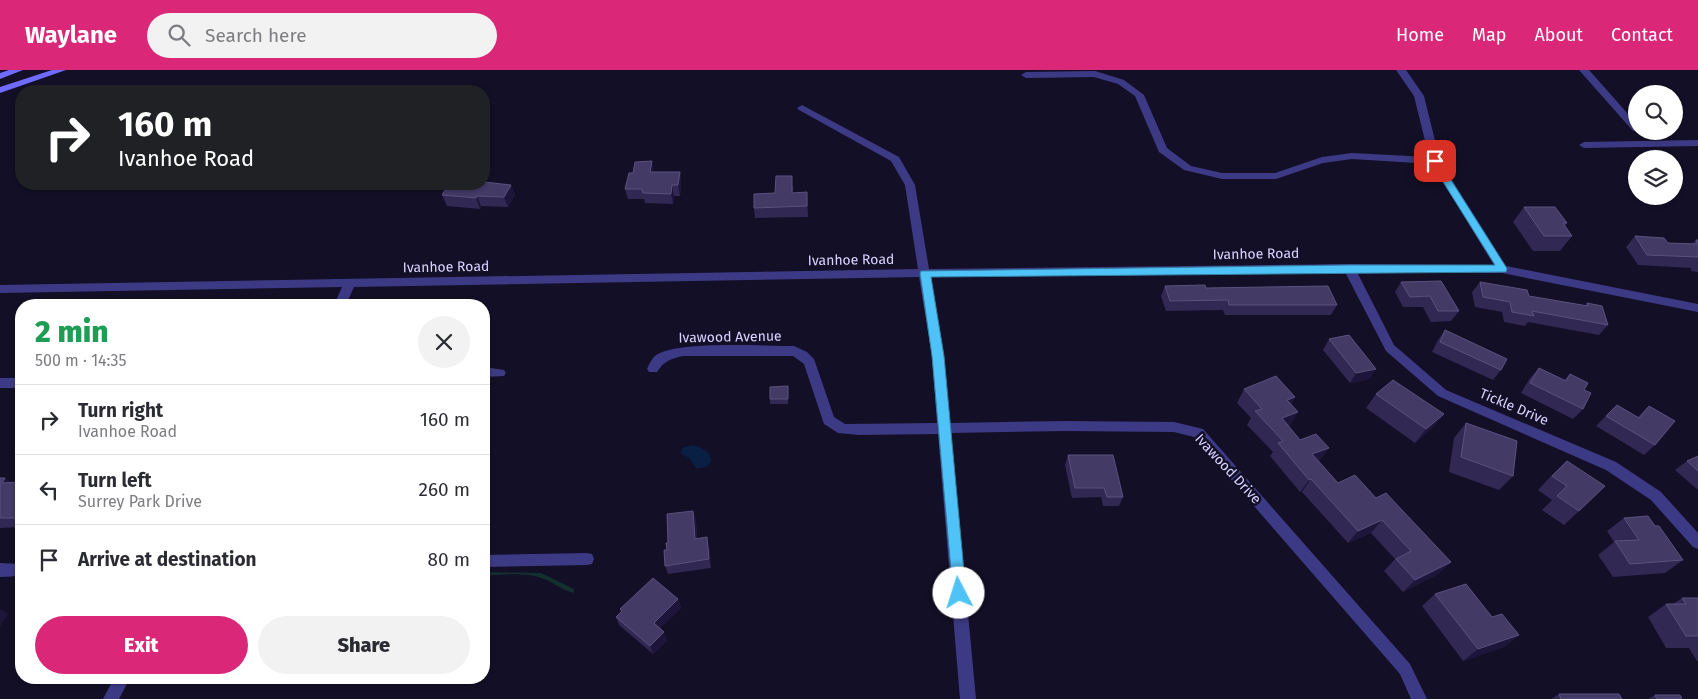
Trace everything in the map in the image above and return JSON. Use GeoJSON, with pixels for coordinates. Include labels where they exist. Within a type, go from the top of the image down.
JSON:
{"type":"FeatureCollection","features":[{"type":"Feature","properties":{"kind":"main road"},"geometry":{"type":"LineString","coordinates":[[11,86],[0,76],[18,70]]}},
{"type":"Feature","properties":{"kind":"main road"},"geometry":{"type":"LineString","coordinates":[[0,90],[61,70]]}},
{"type":"Feature","properties":{"kind":"street"},"geometry":{"type":"LineString","coordinates":[[1401,70],[1419,96],[1435,161],[1502,269]]}},
{"type":"Feature","properties":{"kind":"street"},"geometry":{"type":"LineString","coordinates":[[1584,70],[1628,120]]}},
{"type":"Feature","properties":{"kind":"street"},"geometry":{"type":"LineString","coordinates":[[1026,75],[1095,74],[1121,82],[1139,95],[1163,150],[1188,168],[1222,176],[1276,176],[1322,160],[1352,156],[1435,161]]}},
{"type":"Feature","properties":{"kind":"street"},"geometry":{"type":"LineString","coordinates":[[802,108],[895,159],[910,186],[938,356],[968,699]]}},
{"type":"Feature","properties":{"kind":"street"},"geometry":{"type":"LineString","coordinates":[[1646,140],[1649,143]]}},
{"type":"Feature","properties":{"kind":"street"},"geometry":{"type":"LineString","coordinates":[[1584,145],[1698,143]]}},
{"type":"Feature","properties":{"kind":"street","name":"Ivanhoe Road"},"geometry":{"type":"LineString","coordinates":[[0,289],[925,273],[1349,268],[1502,269],[1698,308]]}},
{"type":"Feature","properties":{"kind":"street","name":"Tickle Drive"},"geometry":{"type":"LineString","coordinates":[[1349,268],[1390,348],[1442,393],[1611,466],[1656,496],[1698,543]]}},
{"type":"Feature","properties":{"kind":"street"},"geometry":{"type":"LineString","coordinates":[[343,299],[350,283]]}},
{"type":"Feature","properties":{"kind":"street","name":"Ivawood Avenue"},"geometry":{"type":"LineString","coordinates":[[653,369],[657,361],[664,356],[683,351],[794,351],[803,355],[810,362],[826,414],[829,420],[843,429],[945,429]]}},
{"type":"Feature","properties":{"kind":"street"},"geometry":{"type":"LineString","coordinates":[[490,372],[500,373]]}},
{"type":"Feature","properties":{"kind":"street"},"geometry":{"type":"LineString","coordinates":[[0,383],[15,382]]}},
{"type":"Feature","properties":{"kind":"street","name":"Ivawood Drive"},"geometry":{"type":"LineString","coordinates":[[945,429],[1066,426],[1174,427],[1198,433],[1405,669],[1418,699]]}},
{"type":"Feature","properties":{"kind":"street"},"geometry":{"type":"LineString","coordinates":[[490,561],[588,559]]}},
{"type":"Feature","properties":{"kind":"street"},"geometry":{"type":"LineString","coordinates":[[0,570],[15,570]]}},
{"type":"Feature","properties":{"kind":"street"},"geometry":{"type":"LineString","coordinates":[[111,699],[119,684]]}},
{"type":"Feature","properties":{"kind":"green space"},"geometry":{"type":"Polygon","coordinates":[[[490,572],[541,573],[574,589],[574,593],[543,578],[532,575],[490,576],[490,572]]]}},
{"type":"Feature","properties":{"kind":"water"},"geometry":{"type":"Polygon","coordinates":[[[693,445],[702,448],[709,454],[711,460],[707,466],[696,468],[689,458],[681,454],[682,448],[693,445]]]}},
{"type":"Feature","properties":{"kind":"building"},"geometry":{"type":"Polygon","coordinates":[[[652,161],[650,172],[680,172],[678,185],[672,185],[671,194],[643,193],[642,189],[625,189],[629,173],[633,173],[635,162],[652,161]]]}},
{"type":"Feature","properties":{"kind":"building"},"geometry":{"type":"Polygon","coordinates":[[[776,176],[792,176],[792,193],[807,192],[807,206],[754,208],[754,194],[775,193],[776,176]]]}},
{"type":"Feature","properties":{"kind":"building"},"geometry":{"type":"Polygon","coordinates":[[[490,183],[511,185],[504,197],[477,196],[476,198],[442,195],[445,190],[490,190],[490,183]]]}},
{"type":"Feature","properties":{"kind":"building"},"geometry":{"type":"Polygon","coordinates":[[[1524,207],[1555,207],[1567,223],[1563,223],[1572,236],[1544,236],[1524,207]]]}},
{"type":"Feature","properties":{"kind":"building"},"geometry":{"type":"Polygon","coordinates":[[[1635,236],[1664,238],[1668,243],[1697,244],[1696,240],[1698,240],[1698,257],[1647,255],[1635,236]]]}},
{"type":"Feature","properties":{"kind":"building"},"geometry":{"type":"Polygon","coordinates":[[[1441,281],[1459,311],[1438,311],[1430,296],[1410,297],[1401,282],[1441,281]]]}},
{"type":"Feature","properties":{"kind":"building"},"geometry":{"type":"Polygon","coordinates":[[[1480,282],[1527,290],[1529,296],[1588,306],[1587,303],[1602,306],[1608,325],[1532,311],[1534,316],[1512,312],[1510,302],[1483,297],[1480,282]]]}},
{"type":"Feature","properties":{"kind":"building"},"geometry":{"type":"Polygon","coordinates":[[[1205,285],[1206,288],[1328,286],[1337,305],[1229,305],[1228,300],[1170,301],[1165,286],[1205,285]]]}},
{"type":"Feature","properties":{"kind":"building"},"geometry":{"type":"Polygon","coordinates":[[[1445,330],[1507,359],[1501,370],[1440,342],[1445,330]]]}},
{"type":"Feature","properties":{"kind":"building"},"geometry":{"type":"Polygon","coordinates":[[[1349,335],[1376,369],[1356,373],[1329,339],[1349,335]]]}},
{"type":"Feature","properties":{"kind":"building"},"geometry":{"type":"Polygon","coordinates":[[[1539,368],[1566,381],[1570,374],[1588,383],[1584,390],[1591,393],[1583,409],[1530,383],[1539,368]]]}},
{"type":"Feature","properties":{"kind":"building"},"geometry":{"type":"Polygon","coordinates":[[[1276,376],[1295,397],[1287,400],[1298,412],[1282,418],[1300,440],[1316,434],[1329,448],[1312,454],[1338,483],[1355,475],[1376,498],[1386,493],[1451,562],[1415,580],[1396,559],[1411,551],[1382,520],[1358,531],[1311,479],[1309,480],[1278,443],[1283,441],[1255,411],[1262,409],[1244,389],[1276,376]]]}},
{"type":"Feature","properties":{"kind":"building"},"geometry":{"type":"Polygon","coordinates":[[[1393,380],[1444,414],[1426,429],[1376,394],[1393,380]]]}},
{"type":"Feature","properties":{"kind":"building"},"geometry":{"type":"Polygon","coordinates":[[[788,386],[788,399],[770,399],[770,387],[788,386]]]}},
{"type":"Feature","properties":{"kind":"building"},"geometry":{"type":"Polygon","coordinates":[[[1617,405],[1639,418],[1649,406],[1675,421],[1655,445],[1606,416],[1617,405]]]}},
{"type":"Feature","properties":{"kind":"building"},"geometry":{"type":"Polygon","coordinates":[[[1466,423],[1517,441],[1513,476],[1461,457],[1466,423]]]}},
{"type":"Feature","properties":{"kind":"building"},"geometry":{"type":"Polygon","coordinates":[[[1068,455],[1113,455],[1123,497],[1107,497],[1104,488],[1075,488],[1068,455]]]}},
{"type":"Feature","properties":{"kind":"building"},"geometry":{"type":"Polygon","coordinates":[[[1698,456],[1698,471],[1687,461],[1698,456]]]}},
{"type":"Feature","properties":{"kind":"building"},"geometry":{"type":"Polygon","coordinates":[[[1567,461],[1605,486],[1579,511],[1557,496],[1567,486],[1552,476],[1567,461]]]}},
{"type":"Feature","properties":{"kind":"building"},"geometry":{"type":"Polygon","coordinates":[[[0,478],[5,478],[2,483],[15,482],[15,518],[0,518],[0,478]]]}},
{"type":"Feature","properties":{"kind":"building"},"geometry":{"type":"Polygon","coordinates":[[[693,511],[695,539],[707,537],[709,559],[665,566],[664,550],[667,550],[666,543],[668,543],[667,514],[693,511]]]}},
{"type":"Feature","properties":{"kind":"building"},"geometry":{"type":"Polygon","coordinates":[[[1648,516],[1655,526],[1659,526],[1683,560],[1630,564],[1615,541],[1639,540],[1624,518],[1648,516]]]}},
{"type":"Feature","properties":{"kind":"building"},"geometry":{"type":"Polygon","coordinates":[[[653,578],[678,599],[654,623],[664,632],[650,646],[616,617],[622,611],[620,609],[653,578]]]}},
{"type":"Feature","properties":{"kind":"building"},"geometry":{"type":"Polygon","coordinates":[[[1466,584],[1492,617],[1502,614],[1519,635],[1478,649],[1435,594],[1466,584]]]}},
{"type":"Feature","properties":{"kind":"building"},"geometry":{"type":"Polygon","coordinates":[[[1682,598],[1698,598],[1698,636],[1686,636],[1666,604],[1686,604],[1682,598]]]}},
{"type":"Feature","properties":{"kind":"building"},"geometry":{"type":"Polygon","coordinates":[[[1559,694],[1619,694],[1622,699],[1561,699],[1559,694]]]}},
{"type":"Feature","properties":{"kind":"building"},"geometry":{"type":"Polygon","coordinates":[[[1655,695],[1680,695],[1682,699],[1657,699],[1655,695]]]}},
{"type":"Feature","properties":{"kind":"route"},"geometry":{"type":"LineString","coordinates":[[959,593],[938,356],[925,273],[1349,268],[1502,269],[1435,161]]}}]}
